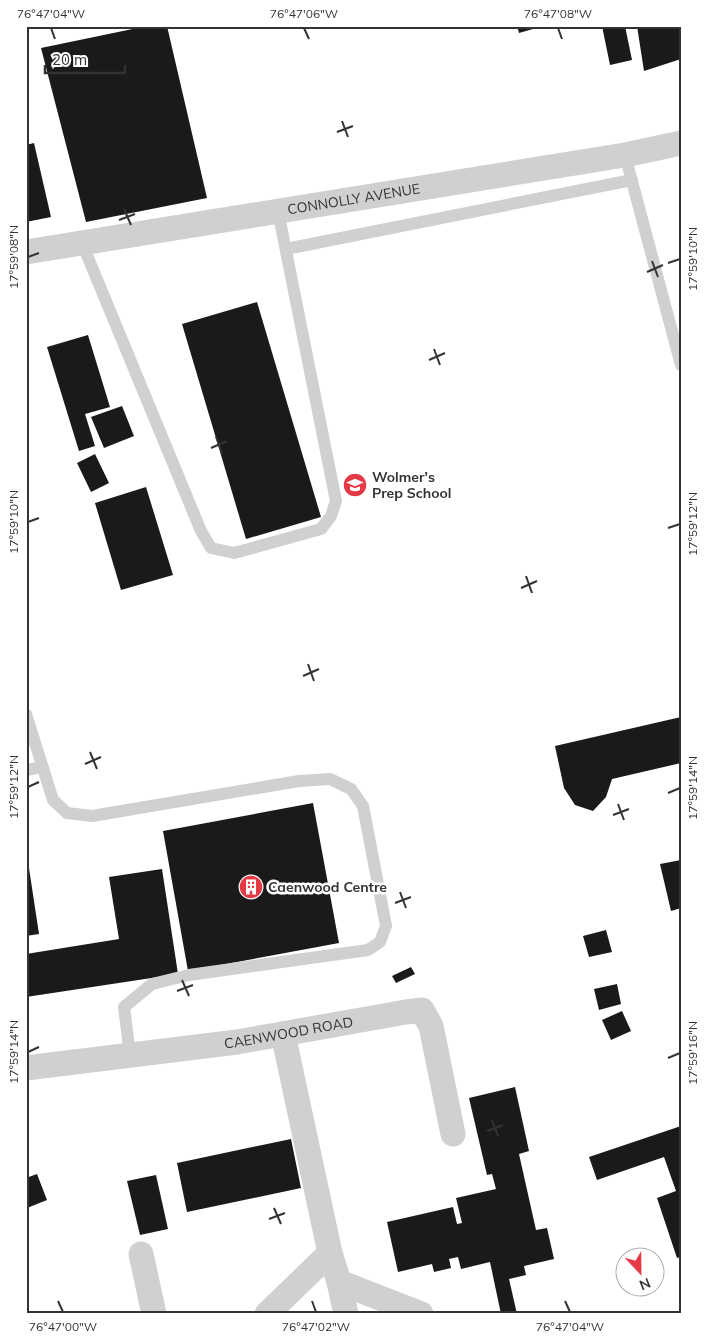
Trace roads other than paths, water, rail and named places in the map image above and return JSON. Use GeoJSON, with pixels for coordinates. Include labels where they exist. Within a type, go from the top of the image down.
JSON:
{"type":"FeatureCollection","features":[{"type":"Feature","properties":{"kind":"street","name":"CONNOLLY AVENUE"},"geometry":{"type":"LineString","coordinates":[[26,252],[625,155],[681,143]]}},
{"type":"Feature","properties":{"kind":"street","name":"CAENWOOD ROAD"},"geometry":{"type":"LineString","coordinates":[[26,1068],[237,1042],[422,1010],[432,1026],[453,1134]]}},
{"type":"Feature","properties":{"kind":"street"},"geometry":{"type":"LineString","coordinates":[[283,1034],[330,1253],[346,1314]]}},
{"type":"Feature","properties":{"kind":"street"},"geometry":{"type":"LineString","coordinates":[[267,1314],[330,1253]]}},
{"type":"Feature","properties":{"kind":"street"},"geometry":{"type":"LineString","coordinates":[[141,1254],[154,1314]]}},
{"type":"Feature","properties":{"kind":"street"},"geometry":{"type":"LineString","coordinates":[[339,1282],[421,1314]]}},
{"type":"Feature","properties":{"kind":"lane"},"geometry":{"type":"LineString","coordinates":[[625,155],[681,365]]}},
{"type":"Feature","properties":{"kind":"lane"},"geometry":{"type":"LineString","coordinates":[[286,249],[632,180]]}},
{"type":"Feature","properties":{"kind":"lane"},"geometry":{"type":"LineString","coordinates":[[82,243],[201,531],[211,548],[234,553],[321,529],[331,516],[336,502],[278,211]]}},
{"type":"Feature","properties":{"kind":"lane"},"geometry":{"type":"LineString","coordinates":[[26,714],[53,800],[67,813],[92,816],[299,781],[330,779],[351,789],[363,806],[386,926],[380,942],[368,950],[189,975],[152,984],[124,1007],[130,1055]]}},
{"type":"Feature","properties":{"kind":"lane"},"geometry":{"type":"LineString","coordinates":[[26,770],[43,767]]}},
{"type":"Feature","properties":{"kind":"place","name":"Wolmer's Prep School"},"geometry":{"type":"Point","coordinates":[355,485]}},
{"type":"Feature","properties":{"kind":"place","name":"Caenwood Centre"},"geometry":{"type":"Point","coordinates":[251,887]}}]}
